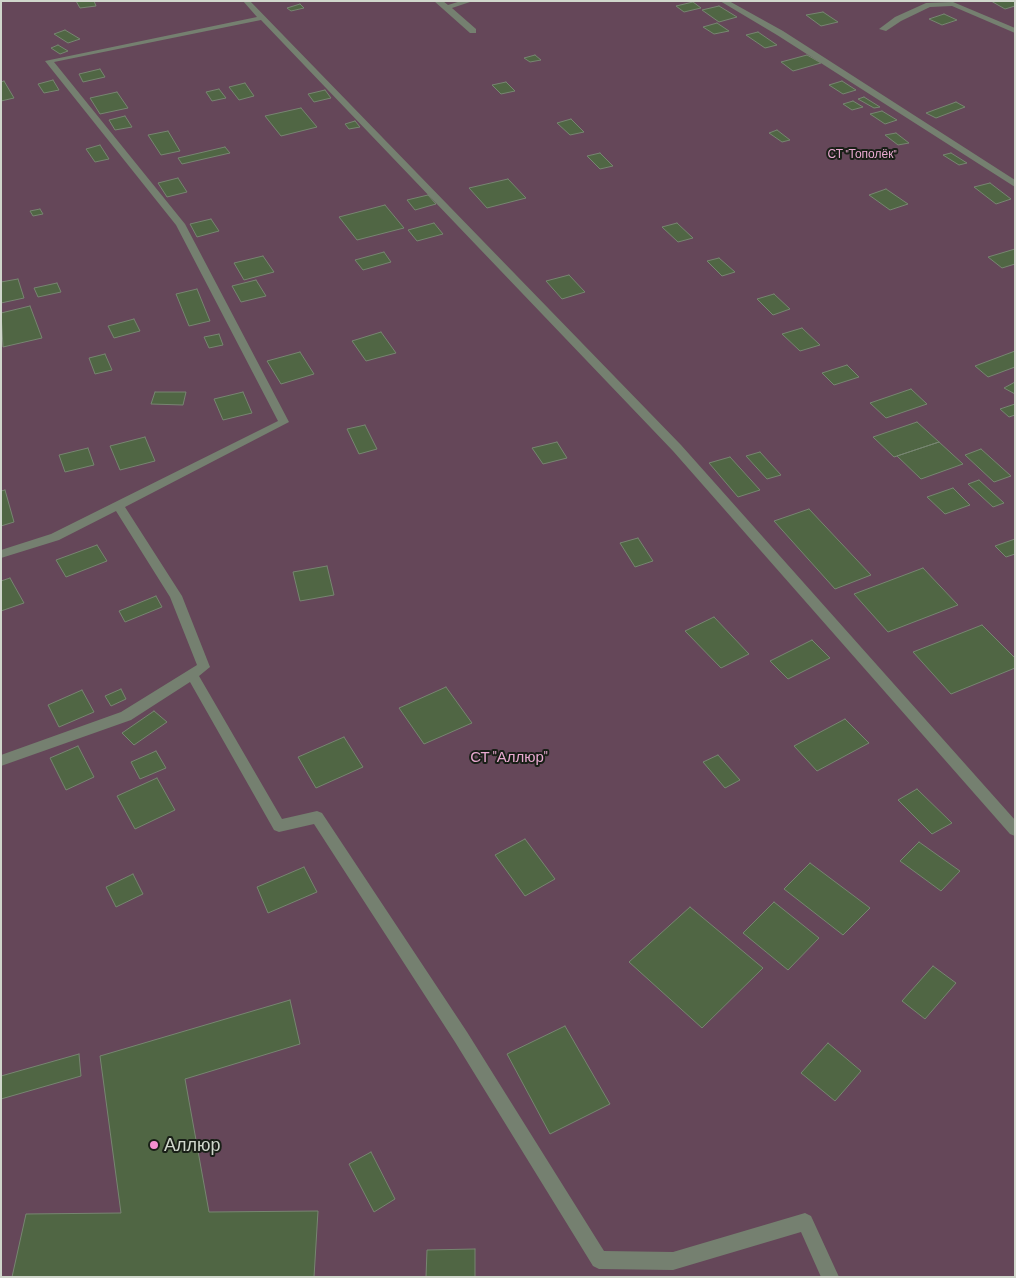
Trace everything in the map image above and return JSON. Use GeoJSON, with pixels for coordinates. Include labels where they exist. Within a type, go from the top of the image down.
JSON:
{"type":"FeatureCollection","features":[{"type":"Feature","properties":{"kind":"street"},"geometry":{"type":"LineString","coordinates":[[246,1],[677,448],[1015,830]]}},
{"type":"Feature","properties":{"kind":"street"},"geometry":{"type":"LineString","coordinates":[[437,1],[447,7],[473,31]]}},
{"type":"Feature","properties":{"kind":"street"},"geometry":{"type":"LineString","coordinates":[[447,7],[470,1]]}},
{"type":"Feature","properties":{"kind":"street"},"geometry":{"type":"LineString","coordinates":[[723,1],[780,33],[1015,184]]}},
{"type":"Feature","properties":{"kind":"street"},"geometry":{"type":"LineString","coordinates":[[883,29],[898,19],[929,5],[953,4],[1015,31]]}},
{"type":"Feature","properties":{"kind":"street"},"geometry":{"type":"LineString","coordinates":[[1,554],[54,537],[284,422],[180,224],[48,62],[262,18]]}},
{"type":"Feature","properties":{"kind":"street"},"geometry":{"type":"LineString","coordinates":[[1,761],[126,716],[204,667],[176,596],[118,505]]}},
{"type":"Feature","properties":{"kind":"street"},"geometry":{"type":"LineString","coordinates":[[192,675],[279,826],[317,817],[461,1036],[599,1260],[673,1261],[805,1222],[830,1277]]}},
{"type":"Feature","properties":{"kind":"green space","name":"СТ \"Аллюр\""},"geometry":{"type":"Polygon","coordinates":[[[1,1],[1015,1],[1015,1277],[1,1277],[1,1]]]}},
{"type":"Feature","properties":{"kind":"building"},"geometry":{"type":"Polygon","coordinates":[[[76,1],[94,1],[96,6],[80,8],[76,1]]]}},
{"type":"Feature","properties":{"kind":"building"},"geometry":{"type":"Polygon","coordinates":[[[991,1],[1015,1],[1015,6],[1005,9],[991,1]]]}},
{"type":"Feature","properties":{"kind":"building"},"geometry":{"type":"Polygon","coordinates":[[[693,2],[701,8],[684,12],[676,6],[693,2]]]}},
{"type":"Feature","properties":{"kind":"building"},"geometry":{"type":"Polygon","coordinates":[[[300,4],[304,8],[291,11],[287,8],[300,4]]]}},
{"type":"Feature","properties":{"kind":"building"},"geometry":{"type":"Polygon","coordinates":[[[719,6],[737,17],[719,22],[702,10],[719,6]]]}},
{"type":"Feature","properties":{"kind":"building"},"geometry":{"type":"Polygon","coordinates":[[[823,12],[838,22],[821,26],[806,15],[823,12]]]}},
{"type":"Feature","properties":{"kind":"building"},"geometry":{"type":"Polygon","coordinates":[[[944,14],[957,20],[942,25],[929,19],[944,14]]]}},
{"type":"Feature","properties":{"kind":"building"},"geometry":{"type":"Polygon","coordinates":[[[717,23],[729,31],[714,34],[703,27],[717,23]]]}},
{"type":"Feature","properties":{"kind":"building"},"geometry":{"type":"Polygon","coordinates":[[[65,30],[80,39],[68,43],[54,34],[65,30]]]}},
{"type":"Feature","properties":{"kind":"building"},"geometry":{"type":"Polygon","coordinates":[[[758,32],[777,45],[765,48],[746,35],[758,32]]]}},
{"type":"Feature","properties":{"kind":"building"},"geometry":{"type":"Polygon","coordinates":[[[58,45],[68,51],[60,54],[51,48],[58,45]]]}},
{"type":"Feature","properties":{"kind":"building"},"geometry":{"type":"Polygon","coordinates":[[[535,55],[541,60],[530,62],[524,58],[535,55]]]}},
{"type":"Feature","properties":{"kind":"building"},"geometry":{"type":"Polygon","coordinates":[[[807,55],[821,63],[793,71],[781,62],[807,55]]]}},
{"type":"Feature","properties":{"kind":"building"},"geometry":{"type":"Polygon","coordinates":[[[100,69],[105,77],[83,82],[79,74],[100,69]]]}},
{"type":"Feature","properties":{"kind":"building"},"geometry":{"type":"Polygon","coordinates":[[[53,80],[59,90],[44,93],[38,84],[53,80]]]}},
{"type":"Feature","properties":{"kind":"building"},"geometry":{"type":"Polygon","coordinates":[[[4,81],[14,98],[1,101],[1,82],[4,81]]]}},
{"type":"Feature","properties":{"kind":"building"},"geometry":{"type":"Polygon","coordinates":[[[842,81],[856,90],[843,94],[829,85],[842,81]]]}},
{"type":"Feature","properties":{"kind":"building"},"geometry":{"type":"Polygon","coordinates":[[[506,82],[515,91],[501,94],[492,85],[506,82]]]}},
{"type":"Feature","properties":{"kind":"building"},"geometry":{"type":"Polygon","coordinates":[[[245,83],[254,96],[239,100],[229,87],[245,83]]]}},
{"type":"Feature","properties":{"kind":"building"},"geometry":{"type":"Polygon","coordinates":[[[219,89],[226,98],[212,101],[206,92],[219,89]]]}},
{"type":"Feature","properties":{"kind":"building"},"geometry":{"type":"Polygon","coordinates":[[[325,90],[331,98],[314,102],[308,94],[325,90]]]}},
{"type":"Feature","properties":{"kind":"building"},"geometry":{"type":"Polygon","coordinates":[[[117,92],[128,108],[100,114],[90,98],[117,92]]]}},
{"type":"Feature","properties":{"kind":"building"},"geometry":{"type":"Polygon","coordinates":[[[864,97],[880,107],[874,108],[858,99],[864,97]]]}},
{"type":"Feature","properties":{"kind":"building"},"geometry":{"type":"Polygon","coordinates":[[[853,101],[863,107],[852,110],[843,104],[853,101]]]}},
{"type":"Feature","properties":{"kind":"building"},"geometry":{"type":"Polygon","coordinates":[[[956,102],[965,107],[936,118],[926,113],[956,102]]]}},
{"type":"Feature","properties":{"kind":"building"},"geometry":{"type":"Polygon","coordinates":[[[301,108],[317,127],[281,136],[265,116],[301,108]]]}},
{"type":"Feature","properties":{"kind":"building"},"geometry":{"type":"Polygon","coordinates":[[[882,111],[897,120],[885,124],[870,114],[882,111]]]}},
{"type":"Feature","properties":{"kind":"building"},"geometry":{"type":"Polygon","coordinates":[[[125,116],[132,127],[115,130],[109,120],[125,116]]]}},
{"type":"Feature","properties":{"kind":"building"},"geometry":{"type":"Polygon","coordinates":[[[571,119],[584,132],[570,135],[557,123],[571,119]]]}},
{"type":"Feature","properties":{"kind":"building"},"geometry":{"type":"Polygon","coordinates":[[[355,121],[360,127],[349,129],[345,124],[355,121]]]}},
{"type":"Feature","properties":{"kind":"building"},"geometry":{"type":"Polygon","coordinates":[[[777,130],[790,140],[782,142],[769,133],[777,130]]]}},
{"type":"Feature","properties":{"kind":"building"},"geometry":{"type":"Polygon","coordinates":[[[168,131],[180,151],[161,155],[148,135],[168,131]]]}},
{"type":"Feature","properties":{"kind":"building"},"geometry":{"type":"Polygon","coordinates":[[[896,133],[909,143],[898,145],[885,135],[896,133]]]}},
{"type":"Feature","properties":{"kind":"building"},"geometry":{"type":"Polygon","coordinates":[[[100,145],[109,159],[95,162],[86,149],[100,145]]]}},
{"type":"Feature","properties":{"kind":"building"},"geometry":{"type":"Polygon","coordinates":[[[225,147],[230,153],[182,164],[178,158],[225,147]]]}},
{"type":"Feature","properties":{"kind":"building"},"geometry":{"type":"Polygon","coordinates":[[[600,153],[613,166],[600,169],[587,156],[600,153]]]}},
{"type":"Feature","properties":{"kind":"building"},"geometry":{"type":"Polygon","coordinates":[[[951,153],[967,163],[959,165],[943,155],[951,153]]]}},
{"type":"Feature","properties":{"kind":"building"},"geometry":{"type":"Polygon","coordinates":[[[178,178],[187,192],[167,197],[158,183],[178,178]]]}},
{"type":"Feature","properties":{"kind":"building"},"geometry":{"type":"Polygon","coordinates":[[[508,179],[526,198],[487,208],[469,188],[508,179]]]}},
{"type":"Feature","properties":{"kind":"building"},"geometry":{"type":"Polygon","coordinates":[[[990,183],[1011,199],[996,204],[974,187],[990,183]]]}},
{"type":"Feature","properties":{"kind":"building"},"geometry":{"type":"Polygon","coordinates":[[[886,189],[908,204],[890,210],[869,195],[886,189]]]}},
{"type":"Feature","properties":{"kind":"building"},"geometry":{"type":"Polygon","coordinates":[[[428,195],[436,204],[415,210],[407,200],[428,195]]]}},
{"type":"Feature","properties":{"kind":"building"},"geometry":{"type":"Polygon","coordinates":[[[385,205],[404,228],[357,240],[339,217],[385,205]]]}},
{"type":"Feature","properties":{"kind":"building"},"geometry":{"type":"Polygon","coordinates":[[[40,209],[43,214],[33,216],[30,211],[40,209]]]}},
{"type":"Feature","properties":{"kind":"building"},"geometry":{"type":"Polygon","coordinates":[[[211,219],[219,231],[197,237],[190,224],[211,219]]]}},
{"type":"Feature","properties":{"kind":"building"},"geometry":{"type":"Polygon","coordinates":[[[434,223],[443,234],[417,241],[408,230],[434,223]]]}},
{"type":"Feature","properties":{"kind":"building"},"geometry":{"type":"Polygon","coordinates":[[[677,223],[693,238],[678,242],[662,227],[677,223]]]}},
{"type":"Feature","properties":{"kind":"building"},"geometry":{"type":"Polygon","coordinates":[[[1015,249],[1015,264],[1002,268],[988,257],[1015,249]]]}},
{"type":"Feature","properties":{"kind":"building"},"geometry":{"type":"Polygon","coordinates":[[[384,252],[391,262],[363,270],[355,260],[384,252]]]}},
{"type":"Feature","properties":{"kind":"building"},"geometry":{"type":"Polygon","coordinates":[[[263,256],[274,272],[244,280],[234,263],[263,256]]]}},
{"type":"Feature","properties":{"kind":"building"},"geometry":{"type":"Polygon","coordinates":[[[719,258],[735,272],[722,276],[707,261],[719,258]]]}},
{"type":"Feature","properties":{"kind":"building"},"geometry":{"type":"Polygon","coordinates":[[[569,275],[585,292],[562,299],[546,281],[569,275]]]}},
{"type":"Feature","properties":{"kind":"building"},"geometry":{"type":"Polygon","coordinates":[[[18,279],[24,298],[1,303],[1,282],[18,279]]]}},
{"type":"Feature","properties":{"kind":"building"},"geometry":{"type":"Polygon","coordinates":[[[256,280],[266,296],[241,302],[232,286],[256,280]]]}},
{"type":"Feature","properties":{"kind":"building"},"geometry":{"type":"Polygon","coordinates":[[[57,283],[61,292],[38,297],[34,288],[57,283]]]}},
{"type":"Feature","properties":{"kind":"building"},"geometry":{"type":"Polygon","coordinates":[[[197,289],[210,321],[189,326],[176,294],[197,289]]]}},
{"type":"Feature","properties":{"kind":"building"},"geometry":{"type":"Polygon","coordinates":[[[774,294],[790,309],[773,315],[757,299],[774,294]]]}},
{"type":"Feature","properties":{"kind":"building"},"geometry":{"type":"Polygon","coordinates":[[[30,306],[42,338],[3,347],[1,313],[30,306]]]}},
{"type":"Feature","properties":{"kind":"building"},"geometry":{"type":"Polygon","coordinates":[[[134,319],[140,331],[114,338],[108,326],[134,319]]]}},
{"type":"Feature","properties":{"kind":"building"},"geometry":{"type":"Polygon","coordinates":[[[802,328],[820,345],[800,351],[782,334],[802,328]]]}},
{"type":"Feature","properties":{"kind":"building"},"geometry":{"type":"Polygon","coordinates":[[[381,332],[396,353],[366,361],[352,341],[381,332]]]}},
{"type":"Feature","properties":{"kind":"building"},"geometry":{"type":"Polygon","coordinates":[[[219,334],[223,345],[209,348],[204,337],[219,334]]]}},
{"type":"Feature","properties":{"kind":"building"},"geometry":{"type":"Polygon","coordinates":[[[1015,351],[1015,367],[988,377],[975,366],[1015,351]]]}},
{"type":"Feature","properties":{"kind":"building"},"geometry":{"type":"Polygon","coordinates":[[[300,352],[314,374],[281,384],[267,361],[300,352]]]}},
{"type":"Feature","properties":{"kind":"building"},"geometry":{"type":"Polygon","coordinates":[[[105,354],[112,370],[95,374],[89,358],[105,354]]]}},
{"type":"Feature","properties":{"kind":"building"},"geometry":{"type":"Polygon","coordinates":[[[847,365],[859,377],[834,385],[822,373],[847,365]]]}},
{"type":"Feature","properties":{"kind":"building"},"geometry":{"type":"Polygon","coordinates":[[[1015,382],[1015,394],[1004,388],[1015,382]]]}},
{"type":"Feature","properties":{"kind":"building"},"geometry":{"type":"Polygon","coordinates":[[[911,389],[927,404],[886,418],[870,403],[911,389]]]}},
{"type":"Feature","properties":{"kind":"building"},"geometry":{"type":"Polygon","coordinates":[[[155,392],[186,392],[183,405],[151,404],[155,392]]]}},
{"type":"Feature","properties":{"kind":"building"},"geometry":{"type":"Polygon","coordinates":[[[243,392],[252,413],[223,420],[214,399],[243,392]]]}},
{"type":"Feature","properties":{"kind":"building"},"geometry":{"type":"Polygon","coordinates":[[[1015,404],[1015,415],[1009,417],[1000,409],[1015,404]]]}},
{"type":"Feature","properties":{"kind":"building"},"geometry":{"type":"Polygon","coordinates":[[[917,422],[939,442],[894,457],[873,437],[917,422]]]}},
{"type":"Feature","properties":{"kind":"building"},"geometry":{"type":"Polygon","coordinates":[[[365,425],[377,449],[359,454],[347,429],[365,425]]]}},
{"type":"Feature","properties":{"kind":"building"},"geometry":{"type":"Polygon","coordinates":[[[145,437],[155,461],[120,470],[110,446],[145,437]]]}},
{"type":"Feature","properties":{"kind":"building"},"geometry":{"type":"Polygon","coordinates":[[[557,442],[567,458],[543,464],[532,448],[557,442]]]}},
{"type":"Feature","properties":{"kind":"building"},"geometry":{"type":"Polygon","coordinates":[[[939,442],[963,464],[921,479],[897,456],[939,442]]]}},
{"type":"Feature","properties":{"kind":"building"},"geometry":{"type":"Polygon","coordinates":[[[88,448],[94,465],[65,472],[59,455],[88,448]]]}},
{"type":"Feature","properties":{"kind":"building"},"geometry":{"type":"Polygon","coordinates":[[[981,449],[1011,476],[994,482],[965,455],[981,449]]]}},
{"type":"Feature","properties":{"kind":"building"},"geometry":{"type":"Polygon","coordinates":[[[760,452],[781,475],[767,479],[746,456],[760,452]]]}},
{"type":"Feature","properties":{"kind":"building"},"geometry":{"type":"Polygon","coordinates":[[[730,457],[760,490],[738,497],[709,463],[730,457]]]}},
{"type":"Feature","properties":{"kind":"building"},"geometry":{"type":"Polygon","coordinates":[[[979,480],[1004,503],[993,507],[968,484],[979,480]]]}},
{"type":"Feature","properties":{"kind":"building"},"geometry":{"type":"Polygon","coordinates":[[[953,488],[970,505],[945,514],[927,497],[953,488]]]}},
{"type":"Feature","properties":{"kind":"building"},"geometry":{"type":"Polygon","coordinates":[[[5,490],[14,522],[1,526],[1,491],[5,490]]]}},
{"type":"Feature","properties":{"kind":"building"},"geometry":{"type":"Polygon","coordinates":[[[809,509],[871,575],[835,589],[774,521],[809,509]]]}},
{"type":"Feature","properties":{"kind":"building"},"geometry":{"type":"Polygon","coordinates":[[[638,538],[653,561],[635,567],[620,543],[638,538]]]}},
{"type":"Feature","properties":{"kind":"building"},"geometry":{"type":"Polygon","coordinates":[[[1015,539],[1015,554],[1006,557],[995,546],[1015,539]]]}},
{"type":"Feature","properties":{"kind":"building"},"geometry":{"type":"Polygon","coordinates":[[[97,545],[107,561],[66,577],[56,560],[97,545]]]}},
{"type":"Feature","properties":{"kind":"building"},"geometry":{"type":"Polygon","coordinates":[[[327,566],[334,595],[300,601],[293,572],[327,566]]]}},
{"type":"Feature","properties":{"kind":"building"},"geometry":{"type":"Polygon","coordinates":[[[923,568],[958,605],[888,632],[854,594],[923,568]]]}},
{"type":"Feature","properties":{"kind":"building"},"geometry":{"type":"Polygon","coordinates":[[[10,578],[24,603],[1,611],[1,581],[10,578]]]}},
{"type":"Feature","properties":{"kind":"building"},"geometry":{"type":"Polygon","coordinates":[[[156,596],[162,607],[125,622],[119,611],[156,596]]]}},
{"type":"Feature","properties":{"kind":"building"},"geometry":{"type":"Polygon","coordinates":[[[714,617],[749,654],[721,668],[685,631],[714,617]]]}},
{"type":"Feature","properties":{"kind":"building"},"geometry":{"type":"Polygon","coordinates":[[[982,625],[1015,658],[1015,668],[951,694],[913,652],[982,625]]]}},
{"type":"Feature","properties":{"kind":"building"},"geometry":{"type":"Polygon","coordinates":[[[812,640],[830,658],[788,679],[770,661],[812,640]]]}},
{"type":"Feature","properties":{"kind":"building"},"geometry":{"type":"Polygon","coordinates":[[[446,687],[472,723],[424,744],[399,708],[446,687]]]}},
{"type":"Feature","properties":{"kind":"building"},"geometry":{"type":"Polygon","coordinates":[[[121,689],[126,699],[111,706],[105,696],[121,689]]]}},
{"type":"Feature","properties":{"kind":"building"},"geometry":{"type":"Polygon","coordinates":[[[82,690],[94,712],[59,727],[48,705],[82,690]]]}},
{"type":"Feature","properties":{"kind":"building"},"geometry":{"type":"Polygon","coordinates":[[[154,711],[167,722],[134,745],[122,733],[154,711]]]}},
{"type":"Feature","properties":{"kind":"building"},"geometry":{"type":"Polygon","coordinates":[[[845,719],[869,743],[817,771],[794,746],[845,719]]]}},
{"type":"Feature","properties":{"kind":"building"},"geometry":{"type":"Polygon","coordinates":[[[344,737],[363,767],[316,788],[298,757],[344,737]]]}},
{"type":"Feature","properties":{"kind":"building"},"geometry":{"type":"Polygon","coordinates":[[[78,746],[94,777],[66,790],[50,758],[78,746]]]}},
{"type":"Feature","properties":{"kind":"building"},"geometry":{"type":"Polygon","coordinates":[[[156,751],[166,768],[140,779],[131,762],[156,751]]]}},
{"type":"Feature","properties":{"kind":"building"},"geometry":{"type":"Polygon","coordinates":[[[718,755],[740,780],[725,788],[703,762],[718,755]]]}},
{"type":"Feature","properties":{"kind":"building"},"geometry":{"type":"Polygon","coordinates":[[[157,778],[175,810],[135,829],[117,796],[157,778]]]}},
{"type":"Feature","properties":{"kind":"building"},"geometry":{"type":"Polygon","coordinates":[[[917,789],[952,823],[932,834],[898,800],[917,789]]]}},
{"type":"Feature","properties":{"kind":"building"},"geometry":{"type":"Polygon","coordinates":[[[525,839],[555,879],[525,896],[495,855],[525,839]]]}},
{"type":"Feature","properties":{"kind":"building"},"geometry":{"type":"Polygon","coordinates":[[[919,842],[960,871],[941,891],[900,861],[919,842]]]}},
{"type":"Feature","properties":{"kind":"building"},"geometry":{"type":"Polygon","coordinates":[[[810,863],[870,908],[843,935],[784,889],[810,863]]]}},
{"type":"Feature","properties":{"kind":"building"},"geometry":{"type":"Polygon","coordinates":[[[304,867],[317,892],[268,913],[257,887],[304,867]]]}},
{"type":"Feature","properties":{"kind":"building"},"geometry":{"type":"Polygon","coordinates":[[[133,874],[143,894],[116,907],[106,887],[133,874]]]}},
{"type":"Feature","properties":{"kind":"building"},"geometry":{"type":"Polygon","coordinates":[[[774,902],[819,938],[788,970],[743,933],[774,902]]]}},
{"type":"Feature","properties":{"kind":"building"},"geometry":{"type":"Polygon","coordinates":[[[690,907],[763,968],[702,1028],[629,962],[690,907]]]}},
{"type":"Feature","properties":{"kind":"building"},"geometry":{"type":"Polygon","coordinates":[[[933,966],[956,983],[925,1019],[902,1001],[933,966]]]}},
{"type":"Feature","properties":{"kind":"building","name":"Аллюр"},"geometry":{"type":"Polygon","coordinates":[[[290,1000],[300,1044],[185,1079],[209,1212],[318,1211],[314,1277],[12,1277],[26,1214],[121,1213],[100,1056],[290,1000]]]}},
{"type":"Feature","properties":{"kind":"building"},"geometry":{"type":"Polygon","coordinates":[[[565,1026],[610,1104],[550,1134],[507,1054],[565,1026]]]}},
{"type":"Feature","properties":{"kind":"building"},"geometry":{"type":"Polygon","coordinates":[[[828,1043],[861,1071],[835,1101],[801,1073],[828,1043]]]}},
{"type":"Feature","properties":{"kind":"building"},"geometry":{"type":"Polygon","coordinates":[[[79,1054],[81,1076],[1,1099],[1,1076],[79,1054]]]}},
{"type":"Feature","properties":{"kind":"building"},"geometry":{"type":"Polygon","coordinates":[[[371,1152],[395,1199],[374,1212],[349,1164],[371,1152]]]}},
{"type":"Feature","properties":{"kind":"building"},"geometry":{"type":"Polygon","coordinates":[[[475,1249],[475,1277],[426,1277],[427,1250],[475,1249]]]}},
{"type":"Feature","properties":{"kind":"place","name":"Аллюр"},"geometry":{"type":"Point","coordinates":[154,1145]}},
{"type":"Feature","properties":{"kind":"park label","name":"СТ \"Тополёк\""},"geometry":{"type":"Point","coordinates":[862,154]}}]}
